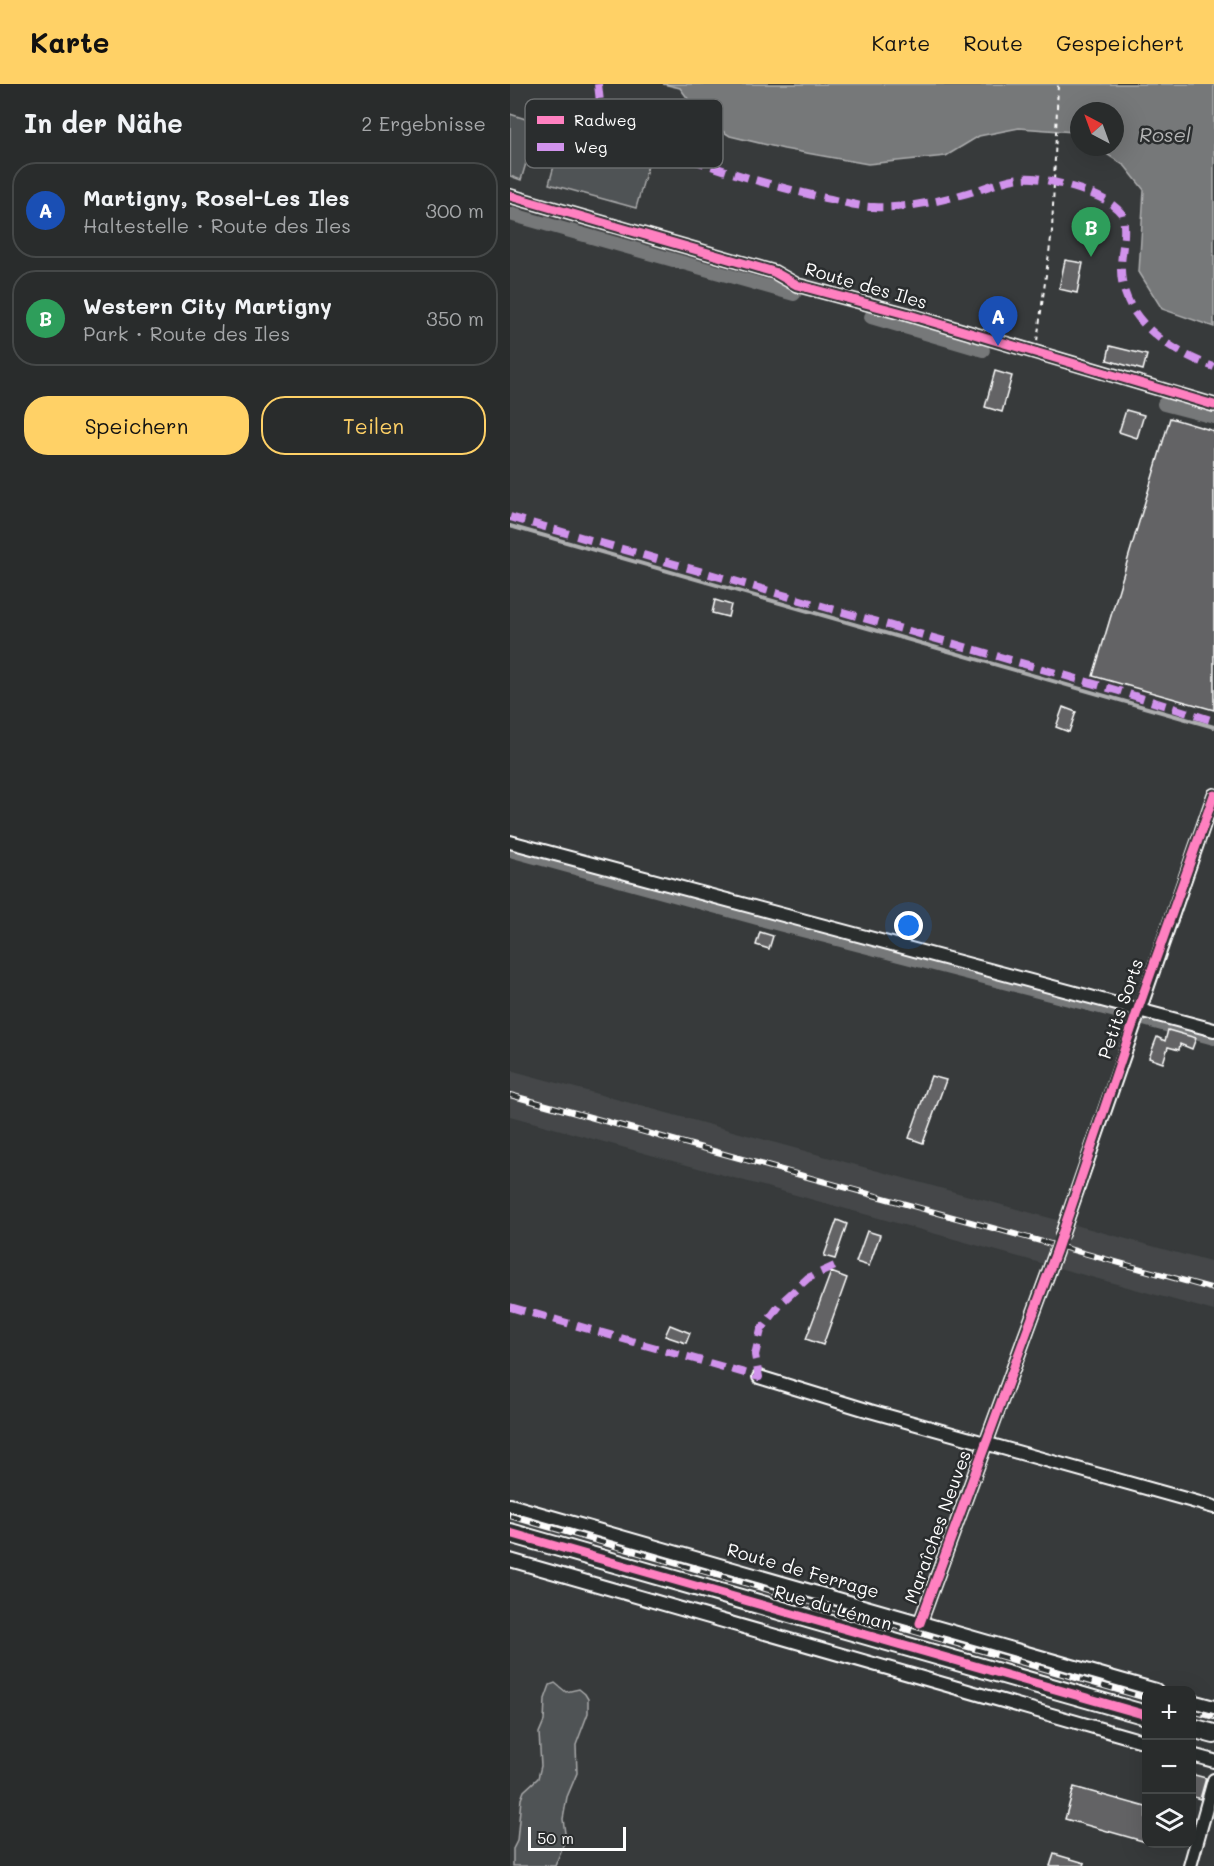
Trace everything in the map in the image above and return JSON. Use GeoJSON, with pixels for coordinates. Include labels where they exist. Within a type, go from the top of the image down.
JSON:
{"type":"FeatureCollection","features":[{"type":"Feature","properties":{"kind":"main road","name":"Rue du Léman"},"geometry":{"type":"LineString","coordinates":[[510,1533],[1142,1714]]}},
{"type":"Feature","properties":{"kind":"main road"},"geometry":{"type":"LineString","coordinates":[[1196,1729],[1214,1734]]}},
{"type":"Feature","properties":{"kind":"street","name":"Route des Iles"},"geometry":{"type":"LineString","coordinates":[[510,196],[774,272],[797,285],[906,314],[1214,405]]}},
{"type":"Feature","properties":{"kind":"street","name":"Petits Sorts"},"geometry":{"type":"LineString","coordinates":[[1062,1234],[1214,795]]}},
{"type":"Feature","properties":{"kind":"street"},"geometry":{"type":"LineString","coordinates":[[510,842],[1214,1030]]}},
{"type":"Feature","properties":{"kind":"street"},"geometry":{"type":"LineString","coordinates":[[1056,1252],[986,1443],[1214,1507]]}},
{"type":"Feature","properties":{"kind":"street","name":"Maraîches Neuves"},"geometry":{"type":"LineString","coordinates":[[759,1377],[986,1443],[920,1623]]}},
{"type":"Feature","properties":{"kind":"street","name":"Route de Ferrage"},"geometry":{"type":"LineString","coordinates":[[510,1505],[1142,1686]]}},
{"type":"Feature","properties":{"kind":"street"},"geometry":{"type":"LineString","coordinates":[[510,1560],[1142,1741]]}},
{"type":"Feature","properties":{"kind":"street"},"geometry":{"type":"LineString","coordinates":[[1196,1702],[1214,1707]]}},
{"type":"Feature","properties":{"kind":"street"},"geometry":{"type":"LineString","coordinates":[[1196,1756],[1214,1761]]}},
{"type":"Feature","properties":{"kind":"street"},"geometry":{"type":"LineString","coordinates":[[1190,1866],[1214,1779]]}},
{"type":"Feature","properties":{"kind":"path"},"geometry":{"type":"LineString","coordinates":[[1036,353],[1052,231],[1058,84]]}},
{"type":"Feature","properties":{"kind":"shaded area"},"geometry":{"type":"Polygon","coordinates":[[[510,114],[525,119],[525,167],[521,180],[510,176],[510,114]]]}},
{"type":"Feature","properties":{"kind":"shaded area"},"geometry":{"type":"Polygon","coordinates":[[[553,168],[647,168],[636,208],[549,184],[553,168]]]}},
{"type":"Feature","properties":{"kind":"shaded area"},"geometry":{"type":"Polygon","coordinates":[[[510,1070],[1214,1263],[1214,1311],[510,1116],[510,1070]]]}},
{"type":"Feature","properties":{"kind":"shaded area"},"geometry":{"type":"Polygon","coordinates":[[[555,1683],[566,1692],[579,1689],[588,1699],[588,1713],[576,1745],[577,1773],[567,1797],[563,1819],[565,1833],[563,1846],[555,1866],[513,1866],[513,1849],[517,1841],[521,1799],[524,1791],[538,1778],[541,1766],[539,1733],[544,1721],[545,1699],[550,1685],[555,1683]]]}},
{"type":"Feature","properties":{"kind":"water","name":"Rosel"},"geometry":{"type":"Polygon","coordinates":[[[663,84],[1214,84],[1214,327],[1162,309],[1139,272],[1144,190],[1125,166],[1110,156],[1124,156],[1124,102],[1070,102],[1070,132],[1019,128],[979,136],[946,156],[868,164],[784,149],[730,136],[723,132],[723,99],[688,99],[680,88],[663,84]]]}},
{"type":"Feature","properties":{"kind":"building"},"geometry":{"type":"Polygon","coordinates":[[[1065,260],[1083,263],[1077,293],[1059,289],[1065,260]]]}},
{"type":"Feature","properties":{"kind":"building"},"geometry":{"type":"Polygon","coordinates":[[[1110,346],[1147,355],[1143,370],[1107,360],[1110,346]]]}},
{"type":"Feature","properties":{"kind":"building"},"geometry":{"type":"Polygon","coordinates":[[[995,371],[1012,376],[1002,412],[985,407],[995,371]]]}},
{"type":"Feature","properties":{"kind":"building"},"geometry":{"type":"Polygon","coordinates":[[[1126,410],[1144,415],[1137,438],[1119,432],[1126,410]]]}},
{"type":"Feature","properties":{"kind":"building"},"geometry":{"type":"Polygon","coordinates":[[[1170,418],[1214,431],[1214,710],[1093,676],[1170,418]]]}},
{"type":"Feature","properties":{"kind":"building"},"geometry":{"type":"Polygon","coordinates":[[[715,600],[731,605],[728,617],[712,613],[715,600]]]}},
{"type":"Feature","properties":{"kind":"building"},"geometry":{"type":"Polygon","coordinates":[[[1063,707],[1076,712],[1069,732],[1056,727],[1063,707]]]}},
{"type":"Feature","properties":{"kind":"building"},"geometry":{"type":"Polygon","coordinates":[[[760,932],[773,936],[769,949],[756,945],[760,932]]]}},
{"type":"Feature","properties":{"kind":"building"},"geometry":{"type":"Polygon","coordinates":[[[1168,1030],[1196,1038],[1192,1049],[1180,1044],[1179,1050],[1168,1047],[1163,1063],[1149,1058],[1157,1037],[1165,1041],[1168,1030]]]}},
{"type":"Feature","properties":{"kind":"building"},"geometry":{"type":"Polygon","coordinates":[[[931,1076],[946,1080],[923,1143],[909,1138],[931,1076]]]}},
{"type":"Feature","properties":{"kind":"building"},"geometry":{"type":"Polygon","coordinates":[[[837,1220],[847,1224],[835,1259],[824,1256],[837,1220]]]}},
{"type":"Feature","properties":{"kind":"building"},"geometry":{"type":"Polygon","coordinates":[[[867,1231],[880,1235],[869,1266],[856,1262],[867,1231]]]}},
{"type":"Feature","properties":{"kind":"building"},"geometry":{"type":"Polygon","coordinates":[[[831,1272],[847,1278],[823,1345],[806,1339],[831,1272]]]}},
{"type":"Feature","properties":{"kind":"building"},"geometry":{"type":"Polygon","coordinates":[[[670,1325],[690,1333],[686,1343],[665,1336],[670,1325]]]}},
{"type":"Feature","properties":{"kind":"building"},"geometry":{"type":"Polygon","coordinates":[[[1196,1775],[1206,1778],[1200,1799],[1196,1798],[1196,1775]]]}},
{"type":"Feature","properties":{"kind":"building"},"geometry":{"type":"Polygon","coordinates":[[[1074,1787],[1142,1806],[1142,1841],[1065,1819],[1074,1787]]]}},
{"type":"Feature","properties":{"kind":"building"},"geometry":{"type":"Polygon","coordinates":[[[1054,1854],[1085,1863],[1084,1866],[1050,1866],[1054,1854]]]}},
{"type":"Feature","properties":{"kind":"waterway"},"geometry":{"type":"LineString","coordinates":[[510,214],[794,294]]}},
{"type":"Feature","properties":{"kind":"waterway"},"geometry":{"type":"LineString","coordinates":[[871,317],[983,350]]}},
{"type":"Feature","properties":{"kind":"waterway"},"geometry":{"type":"LineString","coordinates":[[1164,404],[1214,417]]}},
{"type":"Feature","properties":{"kind":"waterway"},"geometry":{"type":"LineString","coordinates":[[510,526],[1214,727]]}},
{"type":"Feature","properties":{"kind":"waterway"},"geometry":{"type":"LineString","coordinates":[[510,850],[779,924],[1131,1015]]}},
{"type":"Feature","properties":{"kind":"waterway"},"geometry":{"type":"LineString","coordinates":[[1140,1018],[1214,1038]]}},
{"type":"Feature","properties":{"kind":"tunnel"},"geometry":{"type":"LineString","coordinates":[[1056,1252],[1062,1234]]}},
{"type":"Feature","properties":{"kind":"railway"},"geometry":{"type":"LineString","coordinates":[[510,1095],[1214,1289]]}},
{"type":"Feature","properties":{"kind":"railway"},"geometry":{"type":"LineString","coordinates":[[510,1516],[1142,1697]]}},
{"type":"Feature","properties":{"kind":"railway"},"geometry":{"type":"LineString","coordinates":[[1196,1712],[1214,1717]]}},
{"type":"Feature","properties":{"kind":"marked path"},"geometry":{"type":"LineString","coordinates":[[598,84],[600,99]]}},
{"type":"Feature","properties":{"kind":"marked path"},"geometry":{"type":"LineString","coordinates":[[717,168],[805,193],[850,204],[874,207],[926,203],[1010,180],[1028,178],[1055,182],[1081,190],[1112,205],[1122,214],[1124,226],[1121,265],[1123,284],[1128,301],[1138,316],[1164,342],[1214,367]]}},
{"type":"Feature","properties":{"kind":"marked path"},"geometry":{"type":"LineString","coordinates":[[510,517],[1119,691],[1214,721]]}},
{"type":"Feature","properties":{"kind":"marked path"},"geometry":{"type":"LineString","coordinates":[[510,1307],[759,1377],[755,1355],[761,1330],[782,1302],[808,1278],[835,1266]]}},
{"type":"Feature","properties":{"kind":"cycle path"},"geometry":{"type":"LineString","coordinates":[[510,196],[774,272],[797,285],[906,314],[1214,405]]}},
{"type":"Feature","properties":{"kind":"cycle path"},"geometry":{"type":"LineString","coordinates":[[920,1623],[1056,1252],[1138,1009],[1214,795]]}},
{"type":"Feature","properties":{"kind":"cycle path"},"geometry":{"type":"LineString","coordinates":[[510,1533],[1142,1714]]}},
{"type":"Feature","properties":{"kind":"place","name":"Western City Martigny"},"geometry":{"type":"Point","coordinates":[1091,257]}},
{"type":"Feature","properties":{"kind":"place","name":"Martigny, Rosel-Les Iles"},"geometry":{"type":"Point","coordinates":[998,346]}}]}
